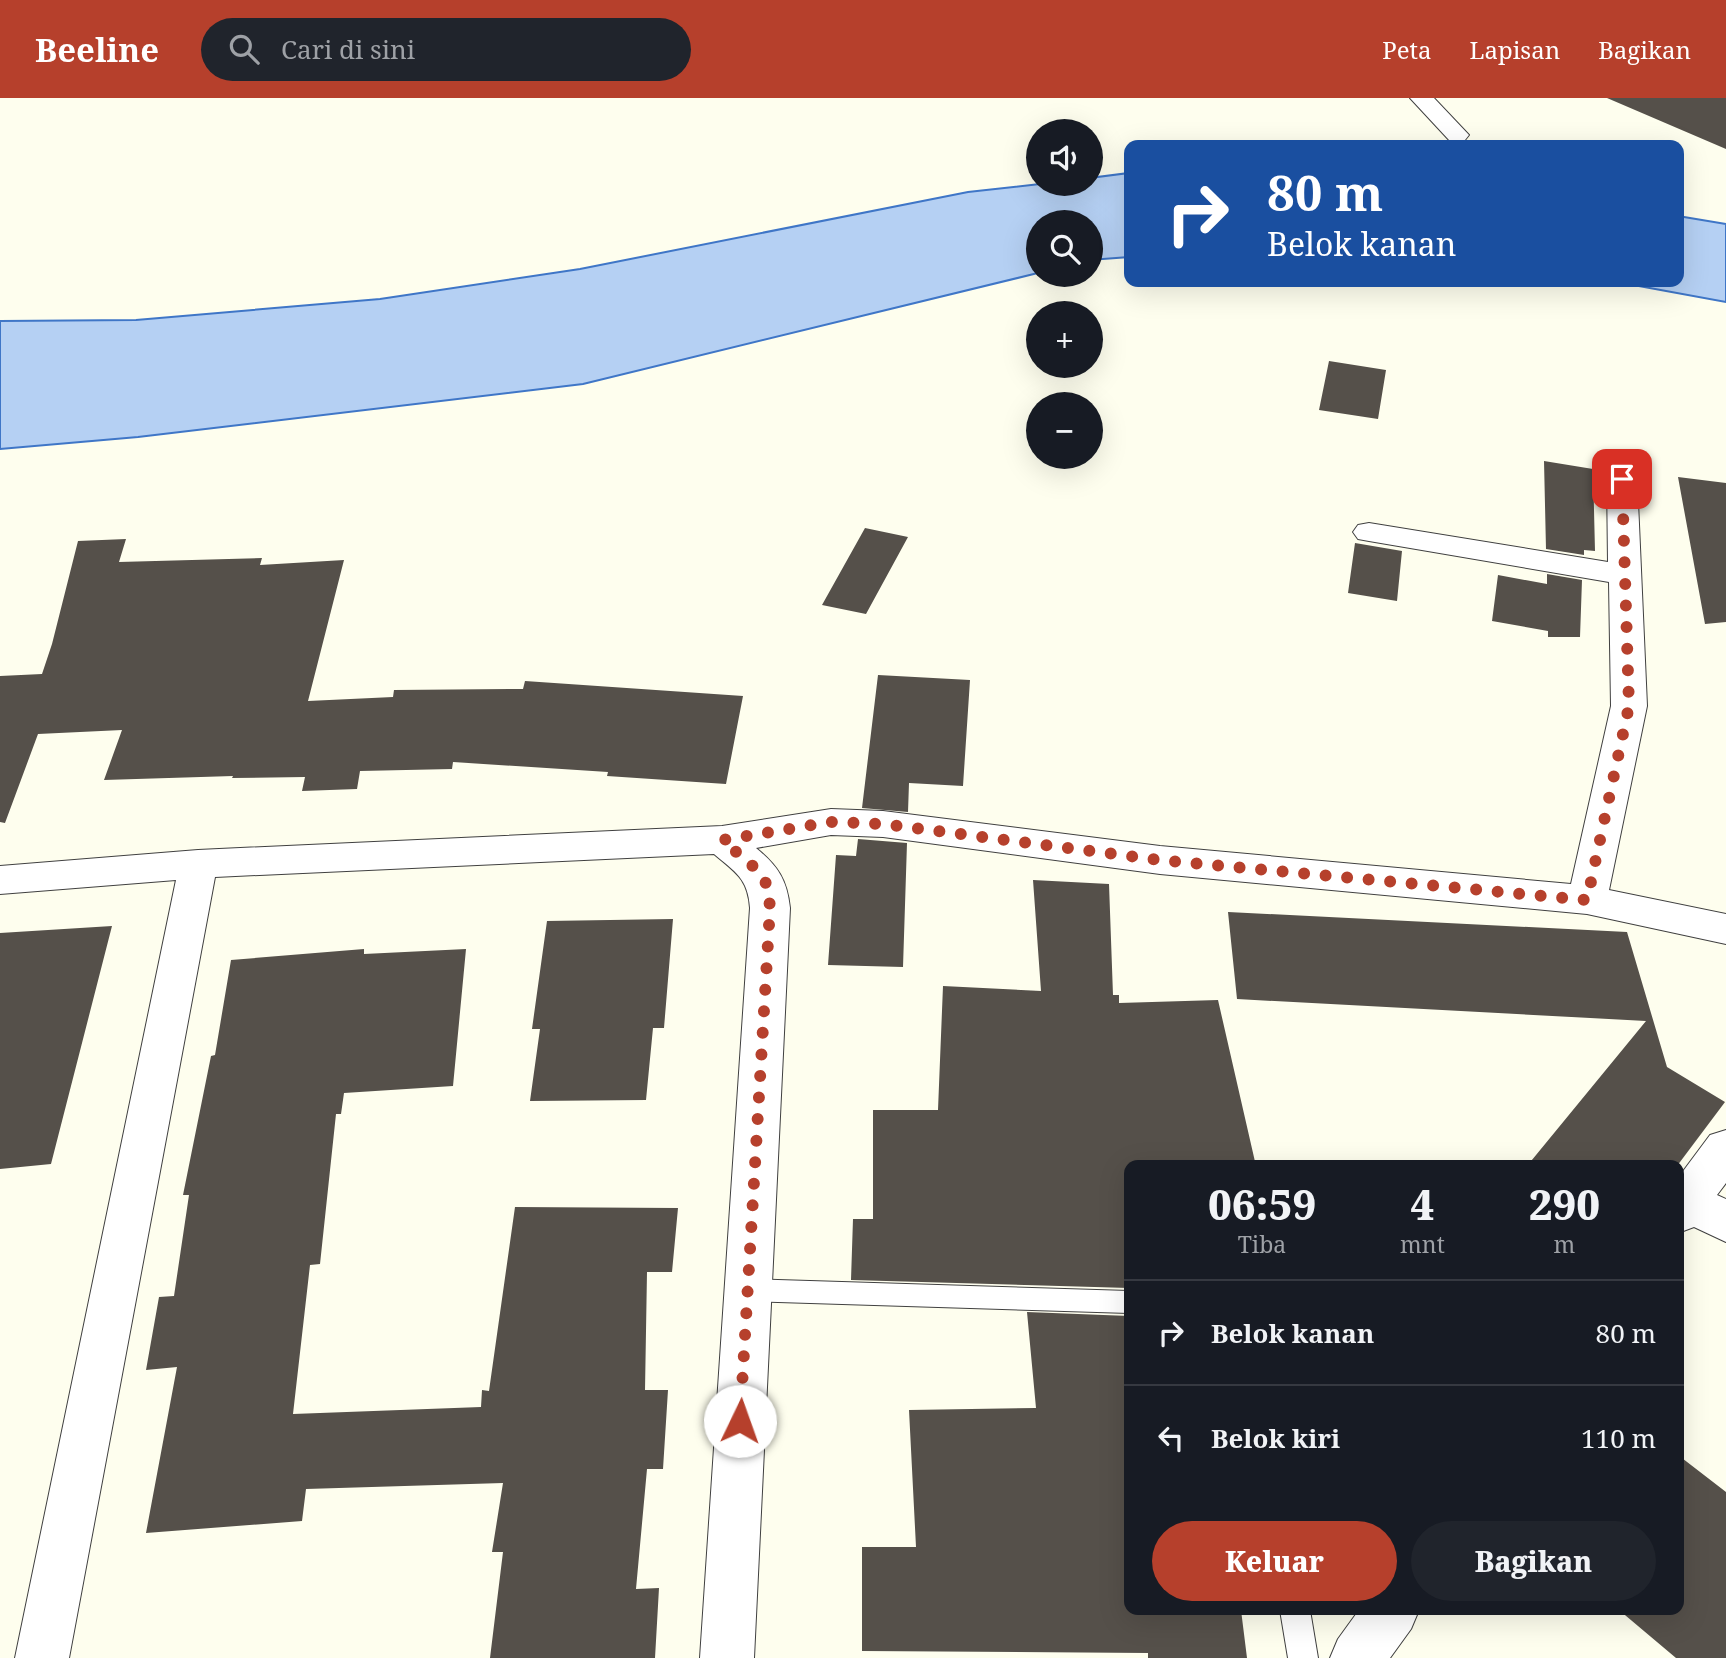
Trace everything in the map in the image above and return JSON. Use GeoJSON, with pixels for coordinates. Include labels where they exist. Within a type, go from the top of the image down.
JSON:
{"type":"FeatureCollection","features":[{"type":"Feature","properties":{"kind":"street"},"geometry":{"type":"LineString","coordinates":[[1421,98],[1457,135]]}},
{"type":"Feature","properties":{"kind":"street"},"geometry":{"type":"LineString","coordinates":[[1587,900],[1629,706],[1622,479]]}},
{"type":"Feature","properties":{"kind":"street"},"geometry":{"type":"LineString","coordinates":[[1369,532],[1623,574]]}},
{"type":"Feature","properties":{"kind":"street"},"geometry":{"type":"LineString","coordinates":[[0,880],[198,864],[722,840],[831,822],[883,824],[1160,860],[1587,900],[1726,929]]}},
{"type":"Feature","properties":{"kind":"street"},"geometry":{"type":"LineString","coordinates":[[722,840],[754,867],[768,886],[770,908],[727,1658]]}},
{"type":"Feature","properties":{"kind":"street"},"geometry":{"type":"LineString","coordinates":[[42,1658],[198,864]]}},
{"type":"Feature","properties":{"kind":"street"},"geometry":{"type":"LineString","coordinates":[[1684,1206],[1726,1148]]}},
{"type":"Feature","properties":{"kind":"street"},"geometry":{"type":"LineString","coordinates":[[1684,1207],[1726,1222]]}},
{"type":"Feature","properties":{"kind":"street"},"geometry":{"type":"LineString","coordinates":[[1357,1658],[1388,1615]]}},
{"type":"Feature","properties":{"kind":"lane"},"geometry":{"type":"LineString","coordinates":[[746,1290],[1124,1302]]}},
{"type":"Feature","properties":{"kind":"lane"},"geometry":{"type":"LineString","coordinates":[[1296,1615],[1303,1658]]}},
{"type":"Feature","properties":{"kind":"water"},"geometry":{"type":"Polygon","coordinates":[[[1124,174],[1124,257],[1103,259],[1103,210],[1026,210],[1026,276],[583,384],[138,437],[0,449],[0,321],[136,320],[380,299],[580,269],[968,192],[1026,186],[1026,196],[1103,196],[1103,176],[1124,174]]]}},
{"type":"Feature","properties":{"kind":"water"},"geometry":{"type":"Polygon","coordinates":[[[1684,217],[1726,224],[1726,302],[1644,287],[1684,287],[1684,217]]]}},
{"type":"Feature","properties":{"kind":"building"},"geometry":{"type":"Polygon","coordinates":[[[1607,98],[1726,98],[1726,149],[1607,98]]]}},
{"type":"Feature","properties":{"kind":"building"},"geometry":{"type":"Polygon","coordinates":[[[1329,361],[1386,370],[1378,419],[1319,410],[1329,361]]]}},
{"type":"Feature","properties":{"kind":"building"},"geometry":{"type":"Polygon","coordinates":[[[1544,461],[1593,469],[1595,551],[1584,550],[1584,555],[1546,549],[1544,461]]]}},
{"type":"Feature","properties":{"kind":"building"},"geometry":{"type":"Polygon","coordinates":[[[1678,477],[1726,483],[1726,622],[1705,624],[1678,477]]]}},
{"type":"Feature","properties":{"kind":"building"},"geometry":{"type":"Polygon","coordinates":[[[865,528],[908,537],[866,614],[822,605],[865,528]]]}},
{"type":"Feature","properties":{"kind":"building"},"geometry":{"type":"Polygon","coordinates":[[[126,539],[119,562],[262,558],[260,565],[344,560],[308,701],[393,697],[394,690],[523,689],[525,681],[743,696],[726,784],[607,776],[608,772],[453,762],[452,769],[360,771],[357,789],[302,791],[305,777],[104,780],[122,730],[38,734],[5,823],[0,822],[0,676],[42,674],[78,541],[126,539]]]}},
{"type":"Feature","properties":{"kind":"building"},"geometry":{"type":"Polygon","coordinates":[[[1355,543],[1402,551],[1397,601],[1348,593],[1355,543]]]}},
{"type":"Feature","properties":{"kind":"building"},"geometry":{"type":"Polygon","coordinates":[[[1547,574],[1582,580],[1580,637],[1548,637],[1548,631],[1492,621],[1498,575],[1547,584],[1547,574]]]}},
{"type":"Feature","properties":{"kind":"building"},"geometry":{"type":"Polygon","coordinates":[[[878,675],[970,680],[963,786],[909,783],[908,812],[862,808],[878,675]]]}},
{"type":"Feature","properties":{"kind":"building"},"geometry":{"type":"Polygon","coordinates":[[[858,839],[907,843],[903,967],[828,965],[836,855],[856,856],[858,839]]]}},
{"type":"Feature","properties":{"kind":"building"},"geometry":{"type":"Polygon","coordinates":[[[1033,880],[1109,884],[1113,995],[1119,995],[1119,1003],[1218,1000],[1255,1160],[1124,1160],[1124,1288],[851,1280],[853,1219],[873,1219],[873,1110],[938,1110],[943,986],[1041,991],[1033,880]]]}},
{"type":"Feature","properties":{"kind":"building"},"geometry":{"type":"Polygon","coordinates":[[[1228,912],[1627,932],[1667,1067],[1725,1102],[1682,1160],[1532,1160],[1646,1021],[1237,999],[1228,912]]]}},
{"type":"Feature","properties":{"kind":"building"},"geometry":{"type":"Polygon","coordinates":[[[673,919],[664,1028],[653,1028],[646,1100],[530,1101],[540,1029],[532,1029],[547,921],[673,919]]]}},
{"type":"Feature","properties":{"kind":"building"},"geometry":{"type":"Polygon","coordinates":[[[112,926],[51,1164],[0,1169],[0,933],[112,926]]]}},
{"type":"Feature","properties":{"kind":"building"},"geometry":{"type":"Polygon","coordinates":[[[364,949],[364,954],[466,949],[453,1086],[344,1093],[341,1114],[336,1114],[320,1264],[310,1265],[293,1414],[481,1407],[482,1390],[489,1391],[515,1207],[678,1208],[672,1272],[647,1272],[645,1390],[668,1390],[663,1469],[647,1469],[636,1589],[659,1588],[655,1658],[490,1658],[503,1552],[492,1552],[503,1483],[306,1489],[302,1521],[146,1533],[177,1367],[146,1370],[159,1297],[174,1296],[189,1195],[183,1195],[211,1056],[215,1055],[231,960],[364,949]]]}},
{"type":"Feature","properties":{"kind":"building"},"geometry":{"type":"Polygon","coordinates":[[[1027,1312],[1124,1316],[1124,1615],[1242,1615],[1247,1658],[1148,1658],[1148,1653],[862,1651],[862,1547],[916,1547],[909,1410],[1036,1408],[1027,1312]]]}},
{"type":"Feature","properties":{"kind":"building"},"geometry":{"type":"Polygon","coordinates":[[[1684,1460],[1726,1492],[1726,1658],[1676,1658],[1625,1615],[1684,1615],[1684,1460]]]}},
{"type":"Feature","properties":{"kind":"route"},"geometry":{"type":"LineString","coordinates":[[740,1421],[770,908],[768,886],[754,867],[722,840],[831,822],[883,824],[1160,860],[1587,900],[1629,706],[1622,479]]}}]}
